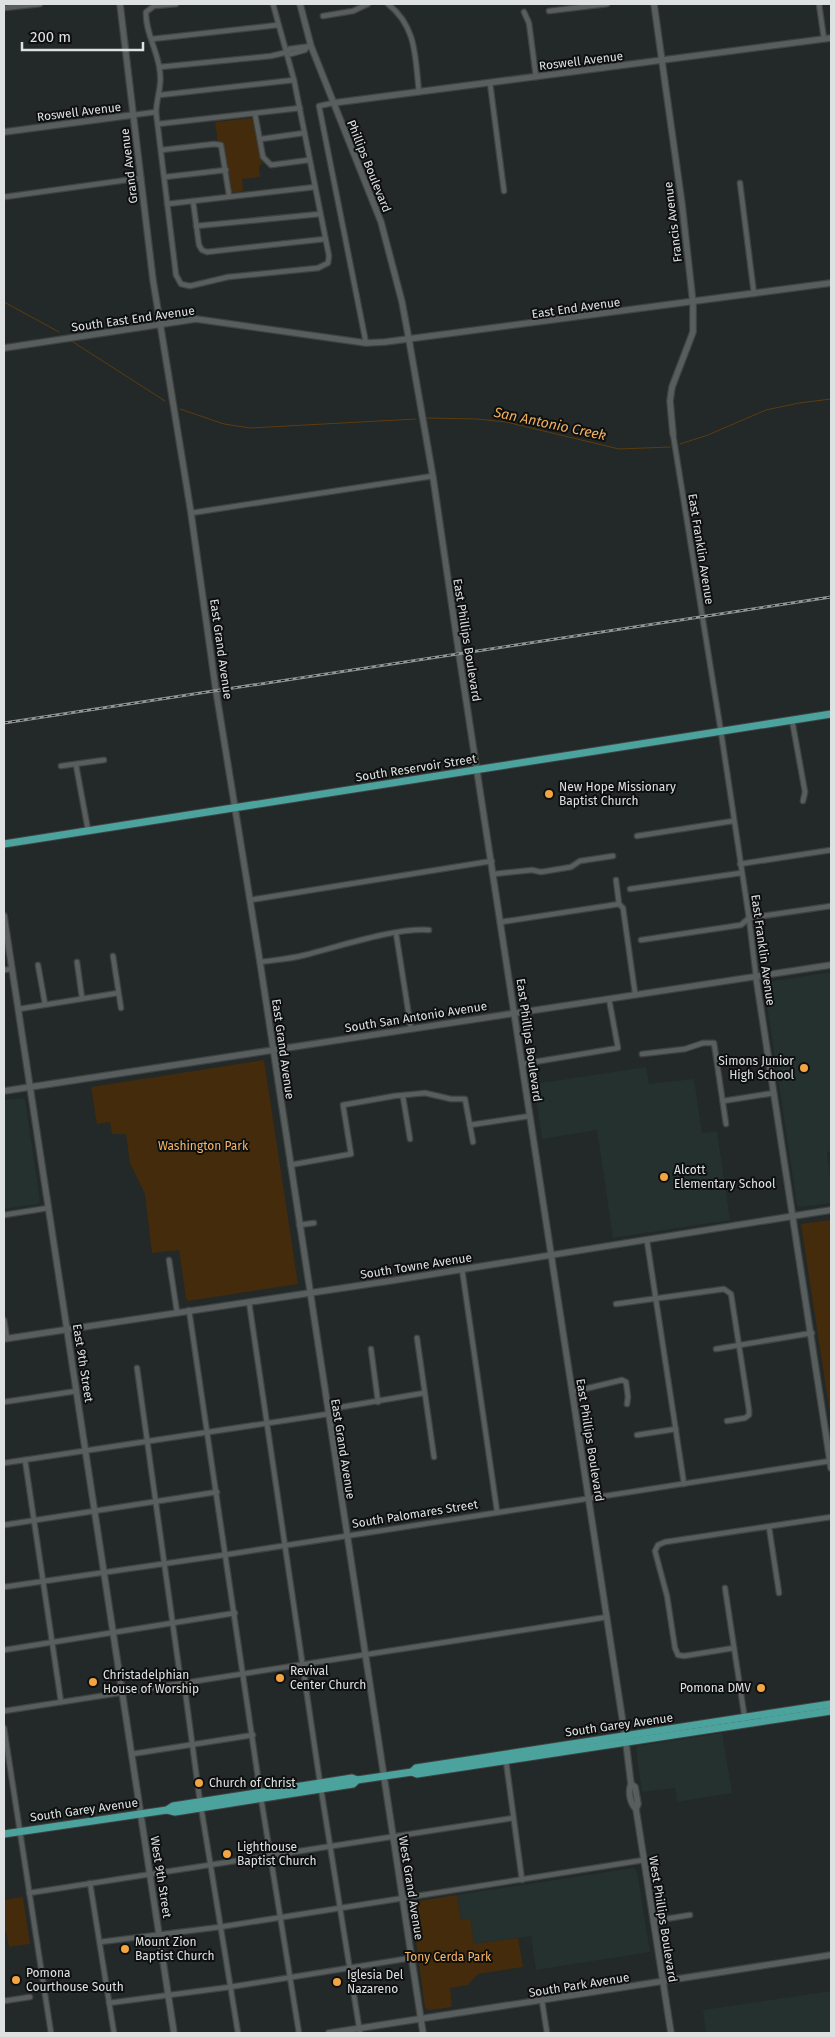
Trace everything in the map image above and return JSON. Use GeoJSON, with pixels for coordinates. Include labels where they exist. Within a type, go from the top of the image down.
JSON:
{"type":"FeatureCollection","features":[{"type":"Feature","properties":{"kind":"main road","name":"South Reservoir Street"},"geometry":{"type":"LineString","coordinates":[[4,844],[831,714]]}},
{"type":"Feature","properties":{"kind":"main road","name":"South Garey Avenue"},"geometry":{"type":"LineString","coordinates":[[4,1834],[167,1810],[173,1806],[201,1804],[321,1786],[353,1784],[357,1780],[383,1776],[412,1772],[417,1774],[576,1750],[626,1739],[831,1704]]}},
{"type":"Feature","properties":{"kind":"main road","name":"South Garey Avenue"},"geometry":{"type":"LineString","coordinates":[[745,1720],[831,1711]]}},
{"type":"Feature","properties":{"kind":"main road","name":"South Garey Avenue"},"geometry":{"type":"LineString","coordinates":[[412,1772],[416,1768],[587,1741],[626,1739]]}},
{"type":"Feature","properties":{"kind":"main road"},"geometry":{"type":"LineString","coordinates":[[576,1750],[577,1746],[585,1745],[587,1741]]}},
{"type":"Feature","properties":{"kind":"street"},"geometry":{"type":"LineString","coordinates":[[4,8],[40,4]]}},
{"type":"Feature","properties":{"kind":"street","name":"Grand Avenue"},"geometry":{"type":"LineString","coordinates":[[120,4],[153,280],[162,325]]}},
{"type":"Feature","properties":{"kind":"street"},"geometry":{"type":"LineString","coordinates":[[176,4],[154,6],[146,12],[145,20],[160,67],[160,95],[156,102],[156,112],[176,275],[181,284],[190,286],[228,277],[318,268],[328,263],[329,256],[300,108],[273,4]]}},
{"type":"Feature","properties":{"kind":"street","name":"Phillips Boulevard"},"geometry":{"type":"LineString","coordinates":[[300,4],[309,46],[381,222],[400,293],[409,340]]}},
{"type":"Feature","properties":{"kind":"street"},"geometry":{"type":"LineString","coordinates":[[323,16],[353,11],[368,4]]}},
{"type":"Feature","properties":{"kind":"street"},"geometry":{"type":"LineString","coordinates":[[388,4],[398,12],[407,24],[413,42],[419,92]]}},
{"type":"Feature","properties":{"kind":"street"},"geometry":{"type":"LineString","coordinates":[[548,11],[607,4]]}},
{"type":"Feature","properties":{"kind":"street","name":"Francis Avenue"},"geometry":{"type":"LineString","coordinates":[[654,4],[682,204],[693,302],[692,332],[672,387],[670,400],[673,434]]}},
{"type":"Feature","properties":{"kind":"street"},"geometry":{"type":"LineString","coordinates":[[819,4],[824,39]]}},
{"type":"Feature","properties":{"kind":"street"},"geometry":{"type":"LineString","coordinates":[[524,12],[528,23],[536,77]]}},
{"type":"Feature","properties":{"kind":"street"},"geometry":{"type":"LineString","coordinates":[[152,40],[278,25]]}},
{"type":"Feature","properties":{"kind":"street","name":"Roswell Avenue"},"geometry":{"type":"LineString","coordinates":[[333,103],[831,38]]}},
{"type":"Feature","properties":{"kind":"street"},"geometry":{"type":"LineString","coordinates":[[160,67],[271,56],[304,45],[309,46]]}},
{"type":"Feature","properties":{"kind":"street"},"geometry":{"type":"LineString","coordinates":[[160,95],[294,80]]}},
{"type":"Feature","properties":{"kind":"street"},"geometry":{"type":"LineString","coordinates":[[490,83],[504,191]]}},
{"type":"Feature","properties":{"kind":"street"},"geometry":{"type":"LineString","coordinates":[[333,103],[319,106],[366,344]]}},
{"type":"Feature","properties":{"kind":"street"},"geometry":{"type":"LineString","coordinates":[[158,124],[300,108]]}},
{"type":"Feature","properties":{"kind":"street","name":"Roswell Avenue"},"geometry":{"type":"LineString","coordinates":[[4,132],[156,112]]}},
{"type":"Feature","properties":{"kind":"street"},"geometry":{"type":"LineString","coordinates":[[255,114],[264,158],[271,165],[310,160]]}},
{"type":"Feature","properties":{"kind":"street"},"geometry":{"type":"LineString","coordinates":[[261,139],[304,133]]}},
{"type":"Feature","properties":{"kind":"street"},"geometry":{"type":"LineString","coordinates":[[161,150],[214,144],[221,145],[229,196]]}},
{"type":"Feature","properties":{"kind":"street"},"geometry":{"type":"LineString","coordinates":[[164,177],[226,170]]}},
{"type":"Feature","properties":{"kind":"street"},"geometry":{"type":"LineString","coordinates":[[4,197],[141,178]]}},
{"type":"Feature","properties":{"kind":"street"},"geometry":{"type":"LineString","coordinates":[[740,183],[754,294]]}},
{"type":"Feature","properties":{"kind":"street"},"geometry":{"type":"LineString","coordinates":[[167,204],[315,187]]}},
{"type":"Feature","properties":{"kind":"street"},"geometry":{"type":"LineString","coordinates":[[193,201],[199,245],[202,250],[207,252],[325,239]]}},
{"type":"Feature","properties":{"kind":"street"},"geometry":{"type":"LineString","coordinates":[[196,226],[320,214]]}},
{"type":"Feature","properties":{"kind":"street","name":"East End Avenue"},"geometry":{"type":"LineString","coordinates":[[324,338],[366,344],[409,340],[831,283]]}},
{"type":"Feature","properties":{"kind":"street","name":"South East End Avenue"},"geometry":{"type":"LineString","coordinates":[[4,348],[162,325],[196,318],[324,338]]}},
{"type":"Feature","properties":{"kind":"street","name":"East Grand Avenue"},"geometry":{"type":"LineString","coordinates":[[162,325],[215,672],[216,691],[260,962],[383,1776]]}},
{"type":"Feature","properties":{"kind":"street","name":"East Phillips Boulevard"},"geometry":{"type":"LineString","coordinates":[[409,340],[433,476],[626,1739]]}},
{"type":"Feature","properties":{"kind":"street","name":"East Franklin Avenue"},"geometry":{"type":"LineString","coordinates":[[673,434],[721,732],[756,977],[812,1333],[831,1468]]}},
{"type":"Feature","properties":{"kind":"street"},"geometry":{"type":"LineString","coordinates":[[191,512],[433,476]]}},
{"type":"Feature","properties":{"kind":"street"},"geometry":{"type":"LineString","coordinates":[[792,720],[805,792],[803,801]]}},
{"type":"Feature","properties":{"kind":"street"},"geometry":{"type":"LineString","coordinates":[[61,766],[104,760]]}},
{"type":"Feature","properties":{"kind":"street"},"geometry":{"type":"LineString","coordinates":[[76,765],[88,830]]}},
{"type":"Feature","properties":{"kind":"street"},"geometry":{"type":"LineString","coordinates":[[637,836],[733,821]]}},
{"type":"Feature","properties":{"kind":"street"},"geometry":{"type":"LineString","coordinates":[[740,864],[831,850]]}},
{"type":"Feature","properties":{"kind":"street"},"geometry":{"type":"LineString","coordinates":[[494,874],[532,870],[541,872],[572,867],[580,861],[613,856]]}},
{"type":"Feature","properties":{"kind":"street"},"geometry":{"type":"LineString","coordinates":[[250,900],[492,862]]}},
{"type":"Feature","properties":{"kind":"street"},"geometry":{"type":"LineString","coordinates":[[630,889],[741,873]]}},
{"type":"Feature","properties":{"kind":"street"},"geometry":{"type":"LineString","coordinates":[[616,880],[619,904],[623,908],[635,993]]}},
{"type":"Feature","properties":{"kind":"street"},"geometry":{"type":"LineString","coordinates":[[501,922],[619,904]]}},
{"type":"Feature","properties":{"kind":"street"},"geometry":{"type":"LineString","coordinates":[[641,940],[741,925],[749,918],[831,906]]}},
{"type":"Feature","properties":{"kind":"street","name":"East 9th Street"},"geometry":{"type":"LineString","coordinates":[[4,916],[94,1511],[105,1571],[140,1813]]}},
{"type":"Feature","properties":{"kind":"street"},"geometry":{"type":"LineString","coordinates":[[260,962],[302,956],[355,941],[396,933],[429,930]]}},
{"type":"Feature","properties":{"kind":"street"},"geometry":{"type":"LineString","coordinates":[[396,933],[411,1029]]}},
{"type":"Feature","properties":{"kind":"street"},"geometry":{"type":"LineString","coordinates":[[113,956],[121,1008]]}},
{"type":"Feature","properties":{"kind":"street"},"geometry":{"type":"LineString","coordinates":[[77,962],[82,998]]}},
{"type":"Feature","properties":{"kind":"street"},"geometry":{"type":"LineString","coordinates":[[38,965],[45,1004]]}},
{"type":"Feature","properties":{"kind":"street","name":"South San Antonio Avenue"},"geometry":{"type":"LineString","coordinates":[[4,1091],[609,999],[635,993],[831,965]]}},
{"type":"Feature","properties":{"kind":"street"},"geometry":{"type":"LineString","coordinates":[[4,970],[12,969]]}},
{"type":"Feature","properties":{"kind":"street"},"geometry":{"type":"LineString","coordinates":[[19,1009],[118,992]]}},
{"type":"Feature","properties":{"kind":"street"},"geometry":{"type":"LineString","coordinates":[[522,1064],[618,1048],[609,999]]}},
{"type":"Feature","properties":{"kind":"street"},"geometry":{"type":"LineString","coordinates":[[642,1054],[685,1049],[703,1043],[714,1043],[726,1124]]}},
{"type":"Feature","properties":{"kind":"street"},"geometry":{"type":"LineString","coordinates":[[723,1101],[774,1092]]}},
{"type":"Feature","properties":{"kind":"street"},"geometry":{"type":"LineString","coordinates":[[290,1165],[350,1154],[343,1105],[425,1093],[451,1099],[465,1099],[473,1142]]}},
{"type":"Feature","properties":{"kind":"street"},"geometry":{"type":"LineString","coordinates":[[402,1097],[410,1139]]}},
{"type":"Feature","properties":{"kind":"street"},"geometry":{"type":"LineString","coordinates":[[470,1125],[530,1116]]}},
{"type":"Feature","properties":{"kind":"street"},"geometry":{"type":"LineString","coordinates":[[4,1215],[48,1208]]}},
{"type":"Feature","properties":{"kind":"street","name":"South Towne Avenue"},"geometry":{"type":"LineString","coordinates":[[5,1338],[647,1241],[831,1210]]}},
{"type":"Feature","properties":{"kind":"street"},"geometry":{"type":"LineString","coordinates":[[299,1225],[314,1223]]}},
{"type":"Feature","properties":{"kind":"street"},"geometry":{"type":"LineString","coordinates":[[647,1241],[684,1484]]}},
{"type":"Feature","properties":{"kind":"street"},"geometry":{"type":"LineString","coordinates":[[169,1260],[177,1312]]}},
{"type":"Feature","properties":{"kind":"street"},"geometry":{"type":"LineString","coordinates":[[462,1269],[497,1511]]}},
{"type":"Feature","properties":{"kind":"street"},"geometry":{"type":"LineString","coordinates":[[616,1304],[728,1290],[731,1294],[749,1410],[749,1415],[745,1418],[728,1421]]}},
{"type":"Feature","properties":{"kind":"street"},"geometry":{"type":"LineString","coordinates":[[249,1302],[286,1545],[302,1665],[360,2031]]}},
{"type":"Feature","properties":{"kind":"street"},"geometry":{"type":"LineString","coordinates":[[189,1310],[217,1492],[224,1555],[235,1613],[261,1795],[282,1917],[289,1977],[299,2033]]}},
{"type":"Feature","properties":{"kind":"street"},"geometry":{"type":"LineString","coordinates":[[4,1320],[5,1338]]}},
{"type":"Feature","properties":{"kind":"street"},"geometry":{"type":"LineString","coordinates":[[716,1350],[812,1333]]}},
{"type":"Feature","properties":{"kind":"street"},"geometry":{"type":"LineString","coordinates":[[417,1338],[434,1458]]}},
{"type":"Feature","properties":{"kind":"street"},"geometry":{"type":"LineString","coordinates":[[371,1349],[378,1402]]}},
{"type":"Feature","properties":{"kind":"street"},"geometry":{"type":"LineString","coordinates":[[137,1368],[181,1683],[185,1690],[220,1927],[238,2033]]}},
{"type":"Feature","properties":{"kind":"street"},"geometry":{"type":"LineString","coordinates":[[572,1392],[622,1380],[626,1382],[627,1404]]}},
{"type":"Feature","properties":{"kind":"street"},"geometry":{"type":"LineString","coordinates":[[4,1402],[76,1391]]}},
{"type":"Feature","properties":{"kind":"street"},"geometry":{"type":"LineString","coordinates":[[4,1463],[328,1414],[336,1408],[424,1393]]}},
{"type":"Feature","properties":{"kind":"street"},"geometry":{"type":"LineString","coordinates":[[637,1435],[676,1429]]}},
{"type":"Feature","properties":{"kind":"street"},"geometry":{"type":"LineString","coordinates":[[25,1460],[61,1702]]}},
{"type":"Feature","properties":{"kind":"street","name":"South Palomares Street"},"geometry":{"type":"LineString","coordinates":[[4,1587],[224,1555],[830,1460]]}},
{"type":"Feature","properties":{"kind":"street"},"geometry":{"type":"LineString","coordinates":[[4,1525],[217,1492]]}},
{"type":"Feature","properties":{"kind":"street"},"geometry":{"type":"LineString","coordinates":[[734,1648],[684,1656],[678,1655],[675,1648],[668,1596],[655,1552],[658,1545],[665,1542],[831,1517]]}},
{"type":"Feature","properties":{"kind":"street"},"geometry":{"type":"LineString","coordinates":[[769,1527],[779,1593]]}},
{"type":"Feature","properties":{"kind":"street"},"geometry":{"type":"LineString","coordinates":[[725,1588],[745,1720]]}},
{"type":"Feature","properties":{"kind":"street"},"geometry":{"type":"LineString","coordinates":[[4,1650],[235,1613]]}},
{"type":"Feature","properties":{"kind":"street"},"geometry":{"type":"LineString","coordinates":[[4,1711],[607,1617]]}},
{"type":"Feature","properties":{"kind":"street"},"geometry":{"type":"LineString","coordinates":[[445,1636],[446,1642]]}},
{"type":"Feature","properties":{"kind":"street"},"geometry":{"type":"LineString","coordinates":[[4,1728],[51,2033]]}},
{"type":"Feature","properties":{"kind":"street"},"geometry":{"type":"LineString","coordinates":[[132,1754],[253,1735]]}},
{"type":"Feature","properties":{"kind":"street","name":"West Phillips Boulevard"},"geometry":{"type":"LineString","coordinates":[[626,1739],[631,1784],[629,1789],[632,1805],[636,1809],[671,2033]]}},
{"type":"Feature","properties":{"kind":"street"},"geometry":{"type":"LineString","coordinates":[[506,1761],[522,1880]]}},
{"type":"Feature","properties":{"kind":"street"},"geometry":{"type":"LineString","coordinates":[[4,1773],[10,1772]]}},
{"type":"Feature","properties":{"kind":"street","name":"West Grand Avenue"},"geometry":{"type":"LineString","coordinates":[[383,1776],[423,2033]]}},
{"type":"Feature","properties":{"kind":"street","name":"West 9th Street"},"geometry":{"type":"LineString","coordinates":[[140,1813],[174,2033]]}},
{"type":"Feature","properties":{"kind":"street"},"geometry":{"type":"LineString","coordinates":[[29,1893],[513,1818]]}},
{"type":"Feature","properties":{"kind":"street"},"geometry":{"type":"LineString","coordinates":[[100,1942],[220,1927],[644,1860]]}},
{"type":"Feature","properties":{"kind":"street"},"geometry":{"type":"LineString","coordinates":[[90,1883],[114,2033]]}},
{"type":"Feature","properties":{"kind":"street"},"geometry":{"type":"LineString","coordinates":[[654,1921],[690,1915]]}},
{"type":"Feature","properties":{"kind":"street","name":"South Park Avenue"},"geometry":{"type":"LineString","coordinates":[[329,2033],[360,2031],[420,2019],[831,1956]]}},
{"type":"Feature","properties":{"kind":"street"},"geometry":{"type":"LineString","coordinates":[[109,2004],[411,1958]]}},
{"type":"Feature","properties":{"kind":"street"},"geometry":{"type":"LineString","coordinates":[[4,2001],[30,1997]]}},
{"type":"Feature","properties":{"kind":"street"},"geometry":{"type":"LineString","coordinates":[[542,2001],[547,2033]]}},
{"type":"Feature","properties":{"kind":"shaded area","name":"Simons Junior High School"},"geometry":{"type":"Polygon","coordinates":[[[831,972],[831,1151],[827,1152],[831,1182],[831,1203],[801,1207],[797,1205],[764,985],[767,982],[831,972]]]}},
{"type":"Feature","properties":{"kind":"shaded area","name":"Alcott Elementary School"},"geometry":{"type":"Polygon","coordinates":[[[646,1067],[649,1084],[694,1079],[702,1133],[717,1131],[730,1220],[613,1238],[597,1130],[542,1139],[534,1084],[646,1067]]]}},
{"type":"Feature","properties":{"kind":"shaded area"},"geometry":{"type":"Polygon","coordinates":[[[22,1098],[25,1100],[40,1201],[38,1204],[4,1209],[4,1100],[22,1098]]]}},
{"type":"Feature","properties":{"kind":"shaded area"},"geometry":{"type":"Polygon","coordinates":[[[722,1733],[732,1793],[677,1802],[675,1788],[642,1792],[636,1750],[638,1746],[722,1733]]]}},
{"type":"Feature","properties":{"kind":"shaded area"},"geometry":{"type":"Polygon","coordinates":[[[633,1868],[637,1871],[650,1952],[536,1970],[531,1936],[474,1944],[470,1919],[461,1920],[457,1895],[633,1868]]]}},
{"type":"Feature","properties":{"kind":"shaded area"},"geometry":{"type":"Polygon","coordinates":[[[831,1991],[831,2033],[706,2033],[703,2010],[831,1991]]]}},
{"type":"Feature","properties":{"kind":"green space"},"geometry":{"type":"Polygon","coordinates":[[[252,118],[262,164],[259,166],[260,177],[242,179],[243,191],[231,193],[224,147],[218,142],[215,122],[252,118]]]}},
{"type":"Feature","properties":{"kind":"green space","name":"Washington Park"},"geometry":{"type":"Polygon","coordinates":[[[264,1060],[298,1284],[188,1301],[179,1250],[152,1253],[145,1194],[130,1163],[126,1134],[112,1134],[110,1122],[97,1124],[91,1087],[264,1060]]]}},
{"type":"Feature","properties":{"kind":"green space"},"geometry":{"type":"Polygon","coordinates":[[[831,1220],[831,1420],[801,1224],[831,1220]]]}},
{"type":"Feature","properties":{"kind":"green space","name":"Tony Cerda Park"},"geometry":{"type":"Polygon","coordinates":[[[457,1895],[461,1920],[470,1918],[474,1944],[518,1938],[523,1967],[478,1974],[468,1985],[450,1988],[452,2007],[429,2010],[425,2008],[411,1904],[413,1902],[457,1895]]]}},
{"type":"Feature","properties":{"kind":"green space"},"geometry":{"type":"Polygon","coordinates":[[[23,1897],[30,1944],[9,1947],[6,1931],[4,1931],[4,1900],[23,1897]]]}},
{"type":"Feature","properties":{"kind":"waterway","name":"San Antonio Creek"},"geometry":{"type":"LineString","coordinates":[[4,302],[59,332]]}},
{"type":"Feature","properties":{"kind":"waterway","name":"San Antonio Creek"},"geometry":{"type":"LineString","coordinates":[[73,342],[165,401]]}},
{"type":"Feature","properties":{"kind":"waterway","name":"San Antonio Creek"},"geometry":{"type":"LineString","coordinates":[[680,444],[708,435],[766,410],[831,399]]}},
{"type":"Feature","properties":{"kind":"waterway","name":"San Antonio Creek"},"geometry":{"type":"LineString","coordinates":[[180,409],[224,424],[250,428],[416,419]]}},
{"type":"Feature","properties":{"kind":"waterway","name":"San Antonio Creek"},"geometry":{"type":"LineString","coordinates":[[427,418],[477,419],[506,422],[619,449],[670,447]]}},
{"type":"Feature","properties":{"kind":"railway"},"geometry":{"type":"LineString","coordinates":[[4,723],[831,597]]}},
{"type":"Feature","properties":{"kind":"place","name":"New Hope Missionary Baptist Church"},"geometry":{"type":"Point","coordinates":[549,794]}},
{"type":"Feature","properties":{"kind":"place","name":"Simons Junior High School"},"geometry":{"type":"Point","coordinates":[804,1068]}},
{"type":"Feature","properties":{"kind":"place","name":"Alcott Elementary School"},"geometry":{"type":"Point","coordinates":[664,1177]}},
{"type":"Feature","properties":{"kind":"place","name":"Revival Center Church"},"geometry":{"type":"Point","coordinates":[280,1678]}},
{"type":"Feature","properties":{"kind":"place","name":"Christadelphian House of Worship"},"geometry":{"type":"Point","coordinates":[93,1682]}},
{"type":"Feature","properties":{"kind":"place","name":"Pomona DMV"},"geometry":{"type":"Point","coordinates":[761,1688]}},
{"type":"Feature","properties":{"kind":"place","name":"Church of Christ"},"geometry":{"type":"Point","coordinates":[199,1783]}},
{"type":"Feature","properties":{"kind":"place","name":"Lighthouse Baptist Church"},"geometry":{"type":"Point","coordinates":[227,1854]}},
{"type":"Feature","properties":{"kind":"place","name":"Mount Zion Baptist Church"},"geometry":{"type":"Point","coordinates":[125,1949]}},
{"type":"Feature","properties":{"kind":"place","name":"Pomona Courthouse South"},"geometry":{"type":"Point","coordinates":[16,1980]}},
{"type":"Feature","properties":{"kind":"place","name":"Iglesia Del Nazareno"},"geometry":{"type":"Point","coordinates":[337,1982]}}]}
